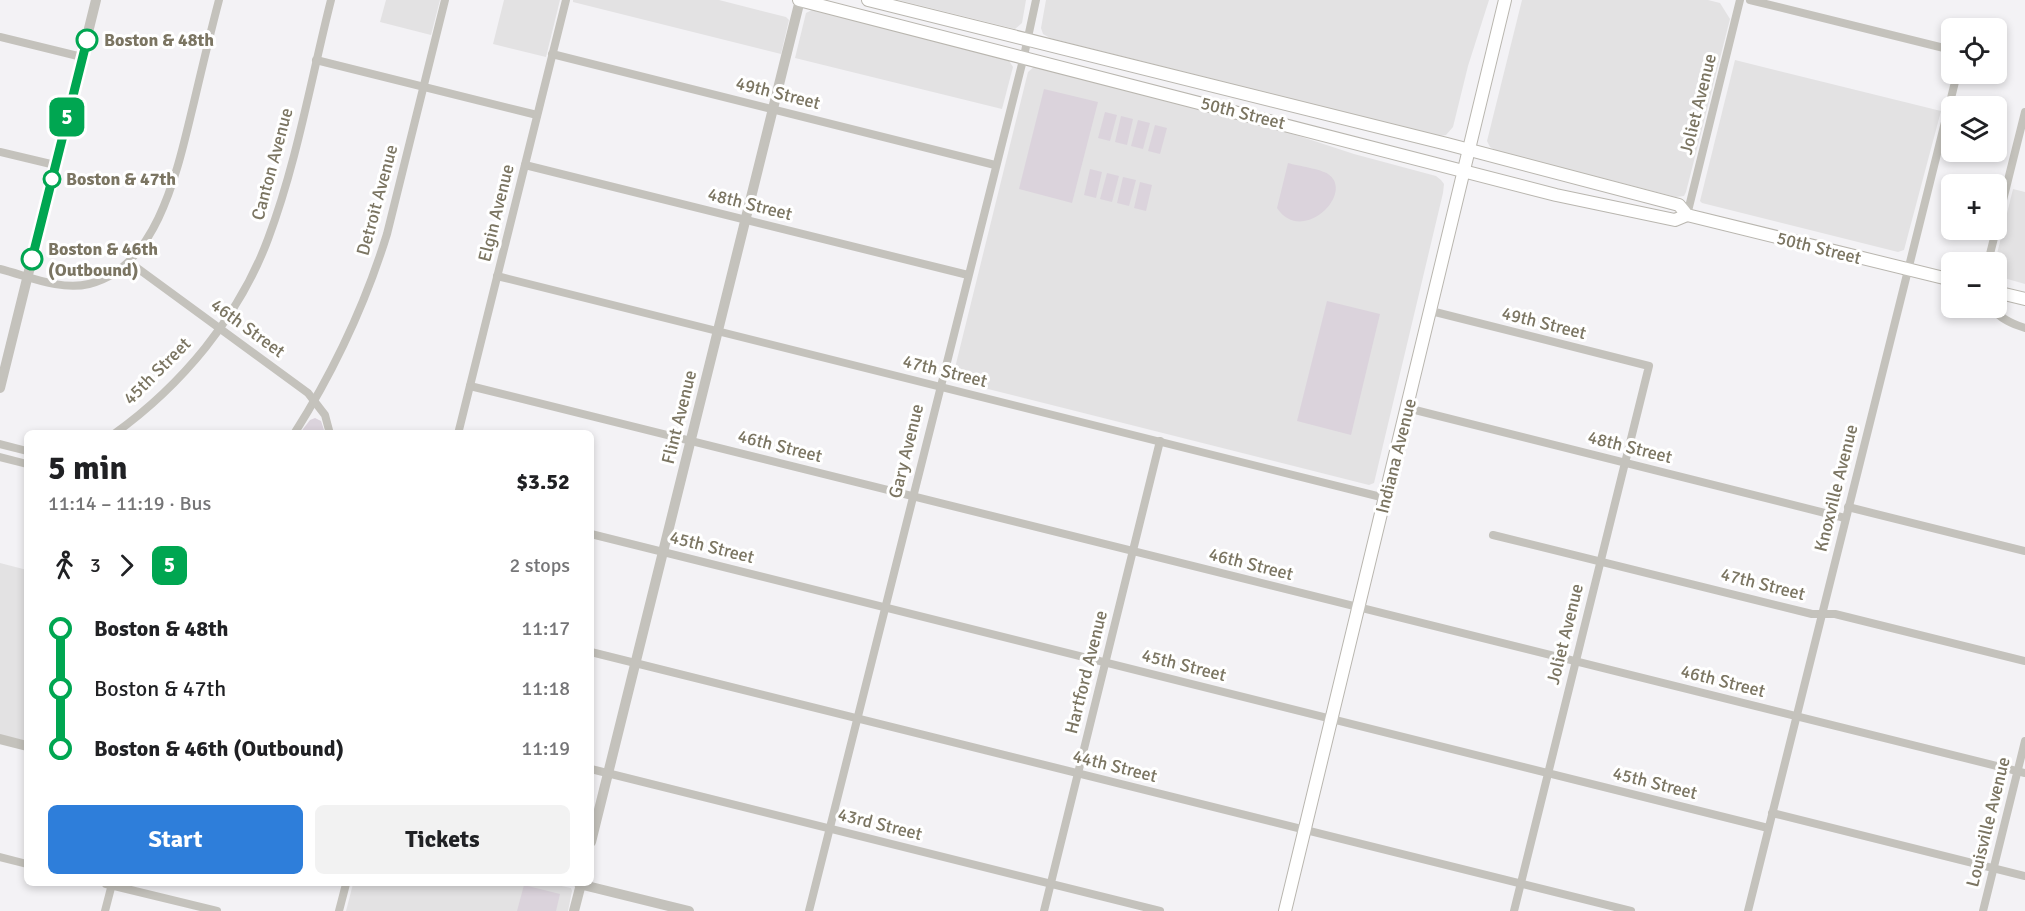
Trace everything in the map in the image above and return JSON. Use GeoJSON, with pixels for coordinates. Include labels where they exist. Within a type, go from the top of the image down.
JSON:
{"type":"FeatureCollection","features":[{"type":"Feature","properties":{"kind":"main road","name":"50th Street"},"geometry":{"type":"LineString","coordinates":[[800,0],[1556,195],[1675,219],[1687,215],[1941,278]]}},
{"type":"Feature","properties":{"kind":"main road","name":"50th Street"},"geometry":{"type":"LineString","coordinates":[[868,0],[1469,150],[1679,205],[1687,215]]}},
{"type":"Feature","properties":{"kind":"main road","name":"Indiana Avenue"},"geometry":{"type":"LineString","coordinates":[[1285,911],[1505,0]]}},
{"type":"Feature","properties":{"kind":"main road"},"geometry":{"type":"LineString","coordinates":[[2007,295],[2025,299]]}},
{"type":"Feature","properties":{"kind":"street"},"geometry":{"type":"LineString","coordinates":[[0,387],[96,0]]}},
{"type":"Feature","properties":{"kind":"street"},"geometry":{"type":"LineString","coordinates":[[0,269],[51,283],[77,285],[112,275],[129,262],[151,231],[175,174],[219,0]]}},
{"type":"Feature","properties":{"kind":"street","name":"Canton Avenue"},"geometry":{"type":"LineString","coordinates":[[220,328],[246,287],[268,241],[288,177],[331,0]]}},
{"type":"Feature","properties":{"kind":"street","name":"Detroit Avenue"},"geometry":{"type":"LineString","coordinates":[[315,399],[345,345],[377,266],[445,0]]}},
{"type":"Feature","properties":{"kind":"street","name":"Elgin Avenue"},"geometry":{"type":"LineString","coordinates":[[459,430],[566,0]]}},
{"type":"Feature","properties":{"kind":"street","name":"Flint Avenue"},"geometry":{"type":"LineString","coordinates":[[594,830],[800,0]]}},
{"type":"Feature","properties":{"kind":"street","name":"Gary Avenue"},"geometry":{"type":"LineString","coordinates":[[808,911],[1024,56],[1036,0]]}},
{"type":"Feature","properties":{"kind":"street","name":"Joliet Avenue"},"geometry":{"type":"LineString","coordinates":[[1687,215],[1740,0]]}},
{"type":"Feature","properties":{"kind":"street"},"geometry":{"type":"LineString","coordinates":[[1750,0],[1941,47]]}},
{"type":"Feature","properties":{"kind":"street"},"geometry":{"type":"LineString","coordinates":[[0,37],[82,57]]}},
{"type":"Feature","properties":{"kind":"street","name":"49th Street"},"geometry":{"type":"LineString","coordinates":[[552,54],[995,165]]}},
{"type":"Feature","properties":{"kind":"street"},"geometry":{"type":"LineString","coordinates":[[316,60],[537,115]]}},
{"type":"Feature","properties":{"kind":"street","name":"Knoxville Avenue"},"geometry":{"type":"LineString","coordinates":[[1749,911],[1954,84]]}},
{"type":"Feature","properties":{"kind":"street"},"geometry":{"type":"LineString","coordinates":[[2007,185],[2025,112]]}},
{"type":"Feature","properties":{"kind":"street"},"geometry":{"type":"LineString","coordinates":[[0,152],[55,165]]}},
{"type":"Feature","properties":{"kind":"street","name":"48th Street"},"geometry":{"type":"LineString","coordinates":[[525,165],[968,275]]}},
{"type":"Feature","properties":{"kind":"street","name":"46th Street"},"geometry":{"type":"LineString","coordinates":[[129,262],[315,399],[325,416],[329,430]]}},
{"type":"Feature","properties":{"kind":"street","name":"47th Street"},"geometry":{"type":"LineString","coordinates":[[497,276],[1385,498]]}},
{"type":"Feature","properties":{"kind":"street","name":"49th Street"},"geometry":{"type":"LineString","coordinates":[[1431,311],[1649,366]]}},
{"type":"Feature","properties":{"kind":"street"},"geometry":{"type":"LineString","coordinates":[[2003,318],[2025,328]]}},
{"type":"Feature","properties":{"kind":"street","name":"45th Street"},"geometry":{"type":"LineString","coordinates":[[119,430],[172,386],[220,328]]}},
{"type":"Feature","properties":{"kind":"street","name":"Joliet Avenue"},"geometry":{"type":"LineString","coordinates":[[1514,911],[1649,366]]}},
{"type":"Feature","properties":{"kind":"street","name":"46th Street"},"geometry":{"type":"LineString","coordinates":[[470,386],[2021,772]]}},
{"type":"Feature","properties":{"kind":"street"},"geometry":{"type":"LineString","coordinates":[[296,430],[315,399]]}},
{"type":"Feature","properties":{"kind":"street","name":"48th Street"},"geometry":{"type":"LineString","coordinates":[[1407,408],[1845,518]]}},
{"type":"Feature","properties":{"kind":"street","name":"Hartford Avenue"},"geometry":{"type":"LineString","coordinates":[[1044,911],[1160,441]]}},
{"type":"Feature","properties":{"kind":"street"},"geometry":{"type":"LineString","coordinates":[[0,444],[24,450]]}},
{"type":"Feature","properties":{"kind":"street"},"geometry":{"type":"LineString","coordinates":[[0,458],[24,463]]}},
{"type":"Feature","properties":{"kind":"street"},"geometry":{"type":"LineString","coordinates":[[1848,507],[2025,551]]}},
{"type":"Feature","properties":{"kind":"street","name":"45th Street"},"geometry":{"type":"LineString","coordinates":[[594,535],[1768,828]]}},
{"type":"Feature","properties":{"kind":"street","name":"47th Street"},"geometry":{"type":"LineString","coordinates":[[1493,535],[1812,614],[1835,614],[2025,661]]}},
{"type":"Feature","properties":{"kind":"street","name":"44th Street"},"geometry":{"type":"LineString","coordinates":[[594,653],[1632,911]]}},
{"type":"Feature","properties":{"kind":"street"},"geometry":{"type":"LineString","coordinates":[[0,739],[24,745]]}},
{"type":"Feature","properties":{"kind":"street","name":"Louisville Avenue"},"geometry":{"type":"LineString","coordinates":[[1983,911],[2021,772],[2025,741]]}},
{"type":"Feature","properties":{"kind":"street","name":"43rd Street"},"geometry":{"type":"LineString","coordinates":[[594,770],[1160,911]]}},
{"type":"Feature","properties":{"kind":"street"},"geometry":{"type":"LineString","coordinates":[[1772,813],[2025,876]]}},
{"type":"Feature","properties":{"kind":"street"},"geometry":{"type":"LineString","coordinates":[[0,857],[24,863]]}},
{"type":"Feature","properties":{"kind":"street"},"geometry":{"type":"LineString","coordinates":[[105,911],[110,886]]}},
{"type":"Feature","properties":{"kind":"street"},"geometry":{"type":"LineString","coordinates":[[118,886],[217,911]]}},
{"type":"Feature","properties":{"kind":"street"},"geometry":{"type":"LineString","coordinates":[[339,911],[345,886]]}},
{"type":"Feature","properties":{"kind":"street"},"geometry":{"type":"LineString","coordinates":[[574,911],[580,886]]}},
{"type":"Feature","properties":{"kind":"street"},"geometry":{"type":"LineString","coordinates":[[588,886],[689,911]]}},
{"type":"Feature","properties":{"kind":"shaded area"},"geometry":{"type":"Polygon","coordinates":[[[386,0],[440,0],[431,35],[380,22],[386,0]]]}},
{"type":"Feature","properties":{"kind":"shaded area"},"geometry":{"type":"Polygon","coordinates":[[[504,0],[560,0],[546,57],[493,44],[504,0]]]}},
{"type":"Feature","properties":{"kind":"shaded area"},"geometry":{"type":"Polygon","coordinates":[[[573,0],[719,0],[786,17],[789,20],[781,54],[573,2],[573,0]]]}},
{"type":"Feature","properties":{"kind":"shaded area"},"geometry":{"type":"Polygon","coordinates":[[[898,0],[1026,0],[1022,23],[1015,29],[898,0]]]}},
{"type":"Feature","properties":{"kind":"shaded area"},"geometry":{"type":"Polygon","coordinates":[[[1046,0],[1489,0],[1468,66],[1453,127],[1446,135],[1439,136],[1050,38],[1043,34],[1041,28],[1046,0]]]}},
{"type":"Feature","properties":{"kind":"shaded area"},"geometry":{"type":"Polygon","coordinates":[[[1522,0],[1708,0],[1720,3],[1730,19],[1684,196],[1676,197],[1497,151],[1490,147],[1487,141],[1522,0]]]}},
{"type":"Feature","properties":{"kind":"shaded area"},"geometry":{"type":"Polygon","coordinates":[[[812,10],[1008,59],[1013,67],[1002,109],[795,58],[806,13],[812,10]]]}},
{"type":"Feature","properties":{"kind":"shaded area"},"geometry":{"type":"Polygon","coordinates":[[[1735,60],[1941,111],[1904,250],[1898,252],[1700,201],[1735,60]]]}},
{"type":"Feature","properties":{"kind":"shaded area"},"geometry":{"type":"Polygon","coordinates":[[[1035,66],[1262,124],[1354,154],[1436,176],[1441,180],[1444,184],[1443,193],[1374,483],[1369,485],[952,380],[1028,72],[1035,66]]]}},
{"type":"Feature","properties":{"kind":"shaded area"},"geometry":{"type":"Polygon","coordinates":[[[1044,89],[1098,102],[1072,203],[1019,189],[1044,89]]]}},
{"type":"Feature","properties":{"kind":"shaded area"},"geometry":{"type":"Polygon","coordinates":[[[1105,112],[1117,115],[1110,141],[1098,138],[1105,112]]]}},
{"type":"Feature","properties":{"kind":"shaded area"},"geometry":{"type":"Polygon","coordinates":[[[1121,116],[1133,119],[1127,145],[1115,142],[1121,116]]]}},
{"type":"Feature","properties":{"kind":"shaded area"},"geometry":{"type":"Polygon","coordinates":[[[1138,120],[1150,123],[1143,149],[1131,146],[1138,120]]]}},
{"type":"Feature","properties":{"kind":"shaded area"},"geometry":{"type":"Polygon","coordinates":[[[1155,125],[1167,128],[1160,154],[1148,151],[1155,125]]]}},
{"type":"Feature","properties":{"kind":"shaded area"},"geometry":{"type":"Polygon","coordinates":[[[1288,163],[1325,172],[1335,182],[1335,193],[1331,203],[1312,219],[1299,221],[1288,218],[1277,208],[1288,163]]]}},
{"type":"Feature","properties":{"kind":"shaded area"},"geometry":{"type":"Polygon","coordinates":[[[1090,169],[1102,172],[1096,198],[1084,195],[1090,169]]]}},
{"type":"Feature","properties":{"kind":"shaded area"},"geometry":{"type":"Polygon","coordinates":[[[1107,173],[1119,176],[1112,202],[1100,199],[1107,173]]]}},
{"type":"Feature","properties":{"kind":"shaded area"},"geometry":{"type":"Polygon","coordinates":[[[1123,177],[1136,180],[1129,206],[1117,203],[1123,177]]]}},
{"type":"Feature","properties":{"kind":"shaded area"},"geometry":{"type":"Polygon","coordinates":[[[1140,182],[1152,185],[1146,211],[1134,208],[1140,182]]]}},
{"type":"Feature","properties":{"kind":"shaded area"},"geometry":{"type":"Polygon","coordinates":[[[2013,189],[2025,192],[2025,284],[2007,279],[2007,252],[1997,252],[2000,240],[2007,240],[2007,213],[2013,189]]]}},
{"type":"Feature","properties":{"kind":"shaded area"},"geometry":{"type":"Polygon","coordinates":[[[1327,301],[1380,314],[1351,435],[1297,421],[1327,301]]]}},
{"type":"Feature","properties":{"kind":"shaded area"},"geometry":{"type":"Polygon","coordinates":[[[315,418],[321,421],[324,430],[302,430],[310,420],[315,418]]]}},
{"type":"Feature","properties":{"kind":"shaded area"},"geometry":{"type":"Polygon","coordinates":[[[0,563],[24,569],[24,740],[0,735],[0,563]]]}},
{"type":"Feature","properties":{"kind":"shaded area"},"geometry":{"type":"Polygon","coordinates":[[[352,886],[562,886],[571,888],[572,891],[568,911],[346,911],[352,886]]]}},
{"type":"Feature","properties":{"kind":"shaded area"},"geometry":{"type":"Polygon","coordinates":[[[524,886],[560,894],[556,911],[517,911],[524,886]]]}},
{"type":"Feature","properties":{"kind":"bus line","name":"5"},"geometry":{"type":"LineString","coordinates":[[32,259],[87,40]]}},
{"type":"Feature","properties":{"kind":"place","name":"Boston & 48th"},"geometry":{"type":"Point","coordinates":[87,40]}},
{"type":"Feature","properties":{"kind":"place","name":"Boston & 47th"},"geometry":{"type":"Point","coordinates":[52,179]}},
{"type":"Feature","properties":{"kind":"place","name":"Boston & 46th (Outbound)"},"geometry":{"type":"Point","coordinates":[32,259]}}]}
